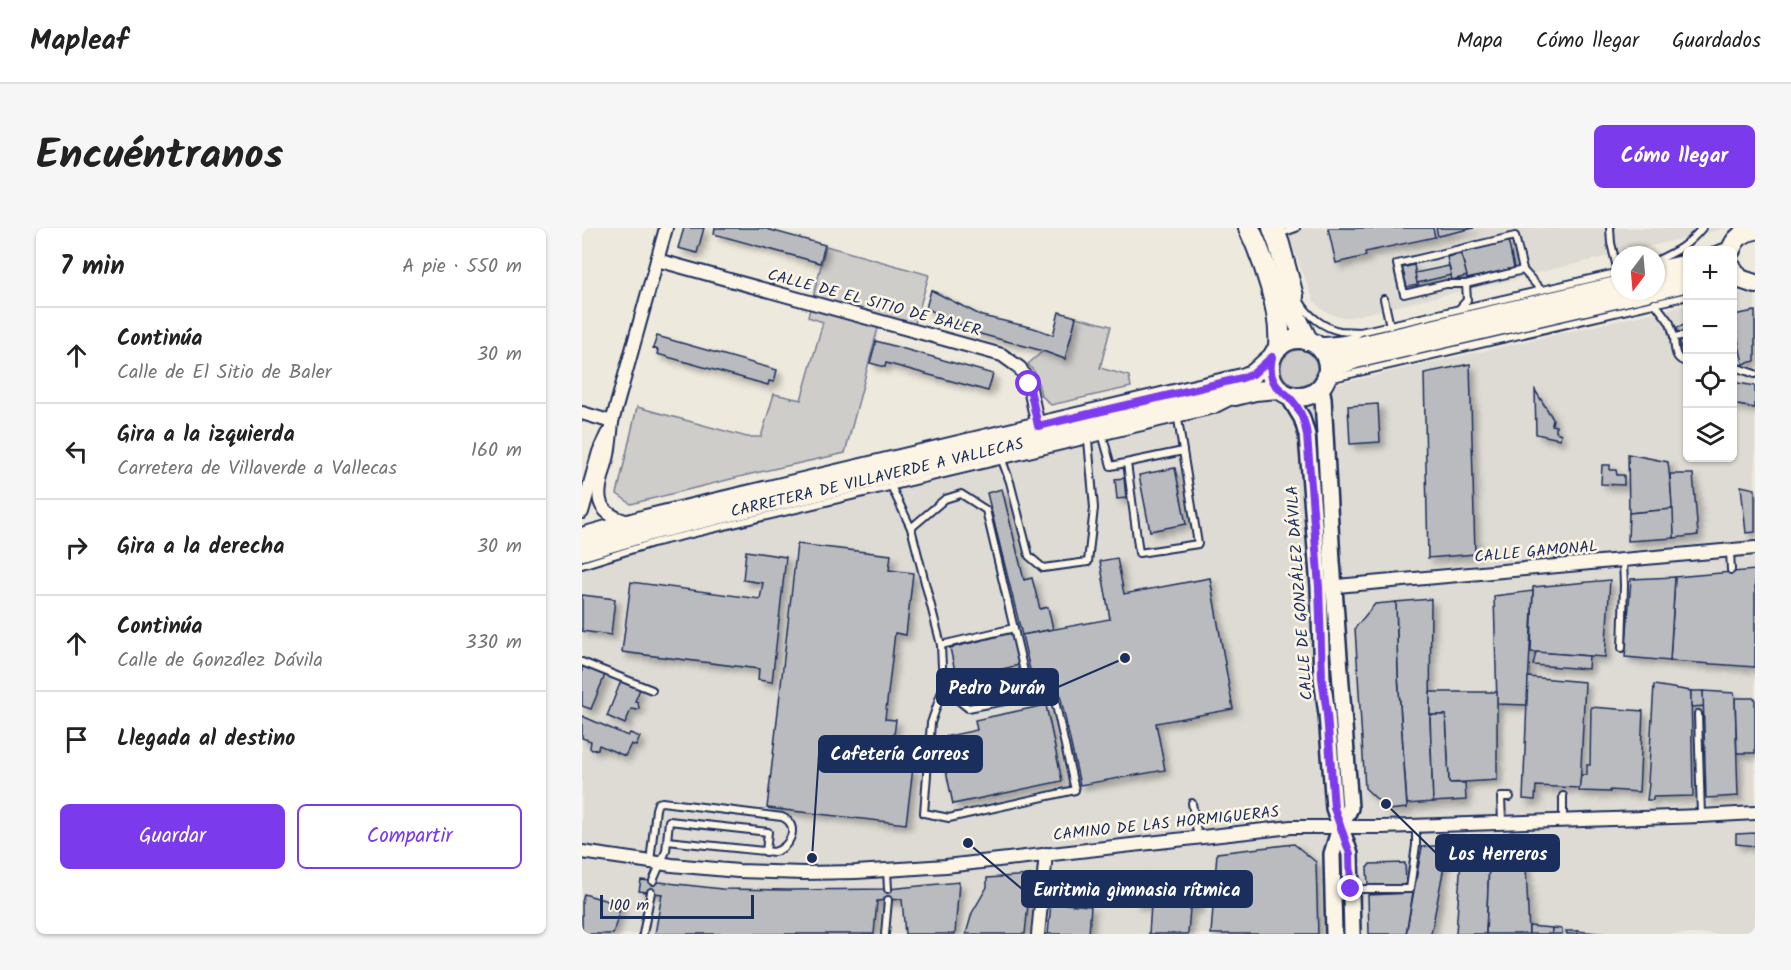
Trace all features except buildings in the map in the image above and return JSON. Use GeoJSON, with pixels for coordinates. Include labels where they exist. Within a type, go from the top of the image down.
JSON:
{"type":"FeatureCollection","features":[{"type":"Feature","properties":{"kind":"main road"},"geometry":{"type":"LineString","coordinates":[[1250,228],[1261,254],[1279,324],[1280,335],[1270,366],[1271,374],[1274,382],[1284,392],[1297,397],[1314,393],[1339,365],[1361,358],[1627,300]]}},
{"type":"Feature","properties":{"kind":"main road"},"geometry":{"type":"LineString","coordinates":[[1730,244],[1742,234],[1755,230]]}},
{"type":"Feature","properties":{"kind":"main road"},"geometry":{"type":"LineString","coordinates":[[1274,232],[1293,296],[1292,302],[1296,316],[1313,344],[1326,356],[1325,380]]}},
{"type":"Feature","properties":{"kind":"main road"},"geometry":{"type":"LineString","coordinates":[[1665,275],[1683,270]]}},
{"type":"Feature","properties":{"kind":"main road"},"geometry":{"type":"LineString","coordinates":[[1737,277],[1755,284]]}},
{"type":"Feature","properties":{"kind":"main road"},"geometry":{"type":"LineString","coordinates":[[1276,352],[1288,341],[1297,339],[1313,344],[1359,346],[1611,278]]}},
{"type":"Feature","properties":{"kind":"main road"},"geometry":{"type":"LineString","coordinates":[[1665,290],[1683,284]]}},
{"type":"Feature","properties":{"kind":"main road","name":"CARRETERA DE VILLAVERDE A VALLECAS"},"geometry":{"type":"LineString","coordinates":[[582,537],[630,523],[1242,378],[1253,374],[1276,352]]}},
{"type":"Feature","properties":{"kind":"main road","name":"CARRETERA DE VILLAVERDE A VALLECAS"},"geometry":{"type":"LineString","coordinates":[[582,551],[650,531],[1229,395],[1284,392]]}},
{"type":"Feature","properties":{"kind":"street"},"geometry":{"type":"LineString","coordinates":[[582,512],[599,452],[612,422],[666,228]]}},
{"type":"Feature","properties":{"kind":"street","name":"CALLE DE EL SITIO DE BALER"},"geometry":{"type":"LineString","coordinates":[[657,260],[1002,355],[1020,368],[1029,384],[1038,426]]}},
{"type":"Feature","properties":{"kind":"street","name":"CALLE DE GONZÁLEZ DÁVILA"},"geometry":{"type":"LineString","coordinates":[[1325,380],[1323,398],[1332,561],[1327,587]]}},
{"type":"Feature","properties":{"kind":"street","name":"CALLE DE GONZÁLEZ DÁVILA"},"geometry":{"type":"LineString","coordinates":[[1284,392],[1302,418],[1306,430],[1327,587],[1350,808],[1340,828],[1332,854],[1334,934]]}},
{"type":"Feature","properties":{"kind":"street"},"geometry":{"type":"LineString","coordinates":[[582,413],[612,422]]}},
{"type":"Feature","properties":{"kind":"street"},"geometry":{"type":"LineString","coordinates":[[612,422],[608,454],[598,495],[607,512],[630,523]]}},
{"type":"Feature","properties":{"kind":"street","name":"CALLE GAMONAL"},"geometry":{"type":"LineString","coordinates":[[1327,587],[1755,548]]}},
{"type":"Feature","properties":{"kind":"street","name":"CAMINO DE LAS HORMIGUERAS"},"geometry":{"type":"LineString","coordinates":[[582,852],[655,863],[738,871],[804,873],[886,871],[1291,827],[1340,828],[1755,813]]}},
{"type":"Feature","properties":{"kind":"street"},"geometry":{"type":"LineString","coordinates":[[1340,828],[1350,854],[1352,934]]}},
{"type":"Feature","properties":{"kind":"street"},"geometry":{"type":"LineString","coordinates":[[1038,934],[1046,854]]}},
{"type":"Feature","properties":{"kind":"lane"},"geometry":{"type":"LineString","coordinates":[[1274,232],[1296,228]]}},
{"type":"Feature","properties":{"kind":"lane"},"geometry":{"type":"LineString","coordinates":[[1610,228],[1612,246]]}},
{"type":"Feature","properties":{"kind":"lane"},"geometry":{"type":"LineString","coordinates":[[1665,258],[1688,243],[1702,228]]}},
{"type":"Feature","properties":{"kind":"lane"},"geometry":{"type":"LineString","coordinates":[[1523,270],[1466,284],[1446,284],[1404,294],[1397,264],[1515,236],[1523,270],[1541,290]]}},
{"type":"Feature","properties":{"kind":"lane"},"geometry":{"type":"LineString","coordinates":[[1665,262],[1683,259]]}},
{"type":"Feature","properties":{"kind":"lane"},"geometry":{"type":"LineString","coordinates":[[1298,295],[1304,308],[1325,325],[1342,331],[1360,332],[1541,290],[1611,277]]}},
{"type":"Feature","properties":{"kind":"lane"},"geometry":{"type":"LineString","coordinates":[[1459,309],[1467,300],[1466,284]]}},
{"type":"Feature","properties":{"kind":"lane"},"geometry":{"type":"LineString","coordinates":[[1665,295],[1683,296]]}},
{"type":"Feature","properties":{"kind":"lane"},"geometry":{"type":"LineString","coordinates":[[1384,299],[1390,326]]}},
{"type":"Feature","properties":{"kind":"lane"},"geometry":{"type":"LineString","coordinates":[[1657,300],[1670,323],[1677,358],[1683,361]]}},
{"type":"Feature","properties":{"kind":"lane"},"geometry":{"type":"LineString","coordinates":[[1313,344],[1356,336],[1360,332]]}},
{"type":"Feature","properties":{"kind":"lane"},"geometry":{"type":"LineString","coordinates":[[1674,338],[1683,336]]}},
{"type":"Feature","properties":{"kind":"lane"},"geometry":{"type":"LineString","coordinates":[[1737,368],[1755,374]]}},
{"type":"Feature","properties":{"kind":"lane"},"geometry":{"type":"LineString","coordinates":[[582,565],[653,543],[1178,419],[1220,408],[1231,403],[1235,396]]}},
{"type":"Feature","properties":{"kind":"lane"},"geometry":{"type":"LineString","coordinates":[[1127,463],[1139,553],[1198,544],[1178,419]]}},
{"type":"Feature","properties":{"kind":"lane"},"geometry":{"type":"LineString","coordinates":[[1103,437],[1111,466],[1183,450]]}},
{"type":"Feature","properties":{"kind":"lane"},"geometry":{"type":"LineString","coordinates":[[1002,460],[1029,556],[1043,568],[1088,562],[1094,508],[1088,440]]}},
{"type":"Feature","properties":{"kind":"lane"},"geometry":{"type":"LineString","coordinates":[[891,486],[911,528],[941,645],[943,688],[931,723],[924,813],[949,818],[1075,790],[1053,692],[968,708],[943,688]]}},
{"type":"Feature","properties":{"kind":"lane"},"geometry":{"type":"LineString","coordinates":[[911,528],[945,499],[961,495],[986,510],[1030,697]]}},
{"type":"Feature","properties":{"kind":"lane"},"geometry":{"type":"LineString","coordinates":[[1730,551],[1731,570]]}},
{"type":"Feature","properties":{"kind":"lane"},"geometry":{"type":"LineString","coordinates":[[1622,648],[1623,561]]}},
{"type":"Feature","properties":{"kind":"lane"},"geometry":{"type":"LineString","coordinates":[[941,645],[1014,628]]}},
{"type":"Feature","properties":{"kind":"lane"},"geometry":{"type":"LineString","coordinates":[[582,662],[652,690]]}},
{"type":"Feature","properties":{"kind":"lane"},"geometry":{"type":"LineString","coordinates":[[1698,714],[1701,816]]}},
{"type":"Feature","properties":{"kind":"lane"},"geometry":{"type":"LineString","coordinates":[[1563,796],[1563,821]]}},
{"type":"Feature","properties":{"kind":"lane"},"geometry":{"type":"LineString","coordinates":[[1502,823],[1501,797],[1510,797]]}},
{"type":"Feature","properties":{"kind":"lane"},"geometry":{"type":"LineString","coordinates":[[652,881],[658,803],[782,817],[787,819],[791,828],[789,842],[781,850],[766,852],[667,841]]}},
{"type":"Feature","properties":{"kind":"lane"},"geometry":{"type":"LineString","coordinates":[[1192,803],[1198,838]]}},
{"type":"Feature","properties":{"kind":"lane"},"geometry":{"type":"LineString","coordinates":[[655,863],[666,851],[669,821],[768,832],[766,852]]}},
{"type":"Feature","properties":{"kind":"lane"},"geometry":{"type":"LineString","coordinates":[[1351,889],[1410,889],[1416,845],[1416,825]]}},
{"type":"Feature","properties":{"kind":"lane"},"geometry":{"type":"LineString","coordinates":[[886,871],[888,889]]}},
{"type":"Feature","properties":{"kind":"lane"},"geometry":{"type":"LineString","coordinates":[[643,934],[651,892]]}},
{"type":"Feature","properties":{"kind":"lane"},"geometry":{"type":"LineString","coordinates":[[885,934],[888,900]]}},
{"type":"Feature","properties":{"kind":"shaded area"},"geometry":{"type":"Polygon","coordinates":[[[1285,228],[1727,228],[1651,246],[1611,246],[1611,255],[1351,317],[1338,317],[1324,311],[1314,301],[1285,228]]]}},
{"type":"Feature","properties":{"kind":"shaded area"},"geometry":{"type":"Polygon","coordinates":[[[826,246],[929,275],[911,337],[878,328],[845,453],[631,504],[617,494],[637,407],[747,437],[761,437],[774,394],[801,400],[823,322],[808,317],[826,246]]]}},
{"type":"Feature","properties":{"kind":"shaded area"},"geometry":{"type":"Polygon","coordinates":[[[1755,290],[1755,934],[582,934],[582,556],[634,542],[1683,306],[1683,462],[1737,462],[1737,294],[1755,290]]]}},
{"type":"Feature","properties":{"kind":"shaded area"},"geometry":{"type":"Polygon","coordinates":[[[1076,317],[1111,326],[1100,368],[1129,376],[1131,387],[1051,405],[1041,395],[1036,374],[1028,364],[1043,351],[1065,359],[1076,317]]]}},
{"type":"Feature","properties":{"kind":"shaded area"},"geometry":{"type":"Polygon","coordinates":[[[1299,350],[1312,355],[1317,368],[1312,381],[1299,386],[1286,381],[1281,368],[1286,355],[1299,350]]]}},
{"type":"Feature","properties":{"kind":"place","name":"Pedro Durán"},"geometry":{"type":"Point","coordinates":[1125,658]}},
{"type":"Feature","properties":{"kind":"place","name":"Los Herreros"},"geometry":{"type":"Point","coordinates":[1386,804]}},
{"type":"Feature","properties":{"kind":"place","name":"Euritmia gimnasia rítmica"},"geometry":{"type":"Point","coordinates":[968,843]}},
{"type":"Feature","properties":{"kind":"place","name":"Cafetería Correos"},"geometry":{"type":"Point","coordinates":[812,858]}},
{"type":"Feature","properties":{"kind":"route"},"geometry":{"type":"LineString","coordinates":[[1029,384],[1038,426],[1242,378],[1253,374],[1272,357],[1270,366],[1274,382],[1296,406],[1307,435],[1319,587],[1322,678],[1334,808],[1350,854],[1351,889]]}}]}
